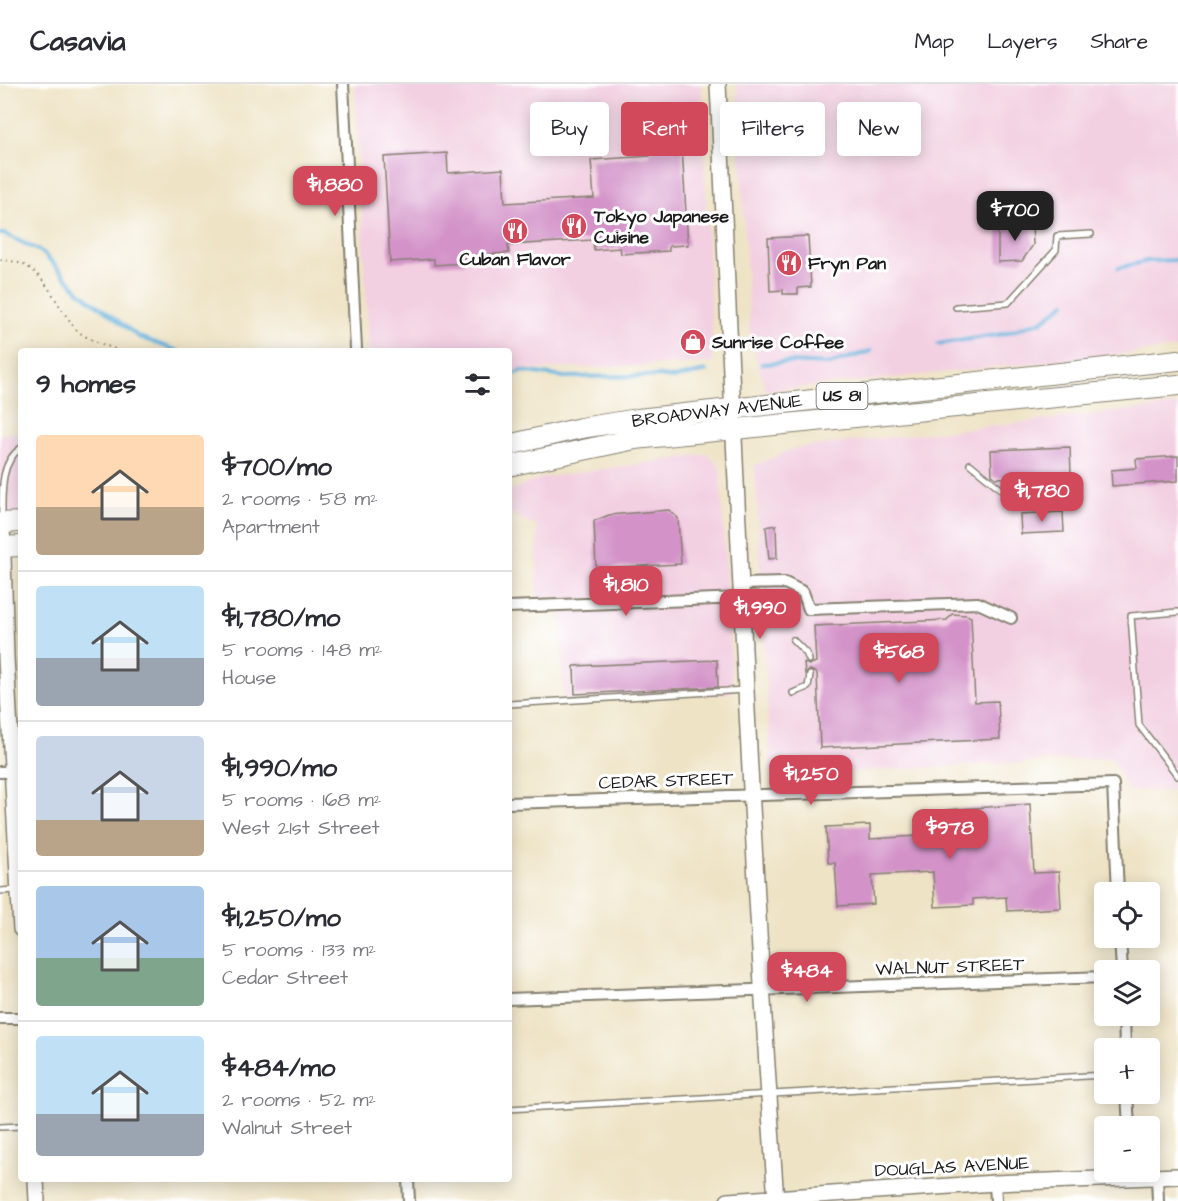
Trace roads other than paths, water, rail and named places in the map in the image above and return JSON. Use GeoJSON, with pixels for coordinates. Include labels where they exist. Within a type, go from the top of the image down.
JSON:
{"type":"FeatureCollection","features":[{"type":"Feature","properties":{"kind":"highway","name":"BROADWAY AVENUE"},"geometry":{"type":"LineString","coordinates":[[512,444],[581,428],[733,408],[1178,360]]}},
{"type":"Feature","properties":{"kind":"highway","name":"BROADWAY AVENUE"},"geometry":{"type":"LineString","coordinates":[[512,465],[634,439],[1178,385]]}},
{"type":"Feature","properties":{"kind":"street"},"geometry":{"type":"LineString","coordinates":[[343,84],[356,348]]}},
{"type":"Feature","properties":{"kind":"street"},"geometry":{"type":"LineString","coordinates":[[718,84],[741,592],[768,1095],[776,1200]]}},
{"type":"Feature","properties":{"kind":"street"},"geometry":{"type":"LineString","coordinates":[[8,523],[3,657],[18,864]]}},
{"type":"Feature","properties":{"kind":"street"},"geometry":{"type":"LineString","coordinates":[[512,607],[769,590],[790,592],[806,600],[809,609],[978,603],[1011,618]]}},
{"type":"Feature","properties":{"kind":"street","name":"CEDAR STREET"},"geometry":{"type":"LineString","coordinates":[[512,803],[1113,784],[1118,882]]}},
{"type":"Feature","properties":{"kind":"street","name":"WALNUT STREET"},"geometry":{"type":"LineString","coordinates":[[512,999],[1094,977]]}},
{"type":"Feature","properties":{"kind":"street"},"geometry":{"type":"LineString","coordinates":[[0,1018],[18,1018]]}},
{"type":"Feature","properties":{"kind":"street","name":"DOUGLAS AVENUE"},"geometry":{"type":"LineString","coordinates":[[1160,1177],[1178,1176]]}},
{"type":"Feature","properties":{"kind":"street","name":"DOUGLAS AVENUE"},"geometry":{"type":"LineString","coordinates":[[728,1201],[776,1200],[1094,1177]]}},
{"type":"Feature","properties":{"kind":"street"},"geometry":{"type":"LineString","coordinates":[[36,1182],[37,1201]]}},
{"type":"Feature","properties":{"kind":"street"},"geometry":{"type":"LineString","coordinates":[[408,1182],[409,1201]]}},
{"type":"Feature","properties":{"kind":"street"},"geometry":{"type":"LineString","coordinates":[[1157,1182],[1158,1201]]}},
{"type":"Feature","properties":{"kind":"street"},"geometry":{"type":"LineString","coordinates":[[995,1183],[996,1201]]}},
{"type":"Feature","properties":{"kind":"lane"},"geometry":{"type":"LineString","coordinates":[[956,307],[1008,303],[1056,250],[1057,236],[1091,234]]}},
{"type":"Feature","properties":{"kind":"lane"},"geometry":{"type":"LineString","coordinates":[[8,523],[2,468],[7,458],[18,450]]}},
{"type":"Feature","properties":{"kind":"lane"},"geometry":{"type":"LineString","coordinates":[[969,464],[1002,489]]}},
{"type":"Feature","properties":{"kind":"lane"},"geometry":{"type":"LineString","coordinates":[[1178,612],[1131,616],[1139,725],[1178,776]]}},
{"type":"Feature","properties":{"kind":"lane"},"geometry":{"type":"LineString","coordinates":[[793,640],[806,653],[809,660]]}},
{"type":"Feature","properties":{"kind":"lane"},"geometry":{"type":"LineString","coordinates":[[793,693],[808,687],[810,675]]}},
{"type":"Feature","properties":{"kind":"lane"},"geometry":{"type":"LineString","coordinates":[[512,704],[747,690]]}},
{"type":"Feature","properties":{"kind":"lane"},"geometry":{"type":"LineString","coordinates":[[0,891],[18,890]]}},
{"type":"Feature","properties":{"kind":"lane"},"geometry":{"type":"LineString","coordinates":[[512,1109],[1094,1076]]}},
{"type":"Feature","properties":{"kind":"lane"},"geometry":{"type":"LineString","coordinates":[[0,1127],[18,1126]]}},
{"type":"Feature","properties":{"kind":"waterway"},"geometry":{"type":"LineString","coordinates":[[0,234],[5,234],[42,252],[80,292],[139,337],[170,348]]}},
{"type":"Feature","properties":{"kind":"waterway"},"geometry":{"type":"LineString","coordinates":[[1118,268],[1147,261],[1178,260]]}},
{"type":"Feature","properties":{"kind":"waterway"},"geometry":{"type":"LineString","coordinates":[[938,344],[1003,334],[1042,321],[1065,303]]}},
{"type":"Feature","properties":{"kind":"waterway"},"geometry":{"type":"LineString","coordinates":[[762,364],[788,362],[829,364],[871,351]]}},
{"type":"Feature","properties":{"kind":"waterway"},"geometry":{"type":"LineString","coordinates":[[512,374],[521,371],[565,377],[659,376],[674,378],[706,371]]}},
{"type":"Feature","properties":{"kind":"place","name":"Tokyo Japanese Cuisine"},"geometry":{"type":"Point","coordinates":[574,226]}},
{"type":"Feature","properties":{"kind":"place","name":"Cuban Flavor"},"geometry":{"type":"Point","coordinates":[515,231]}},
{"type":"Feature","properties":{"kind":"place","name":"Fryn Pan"},"geometry":{"type":"Point","coordinates":[789,263]}},
{"type":"Feature","properties":{"kind":"place","name":"Sunrise Coffee"},"geometry":{"type":"Point","coordinates":[693,342]}}]}
